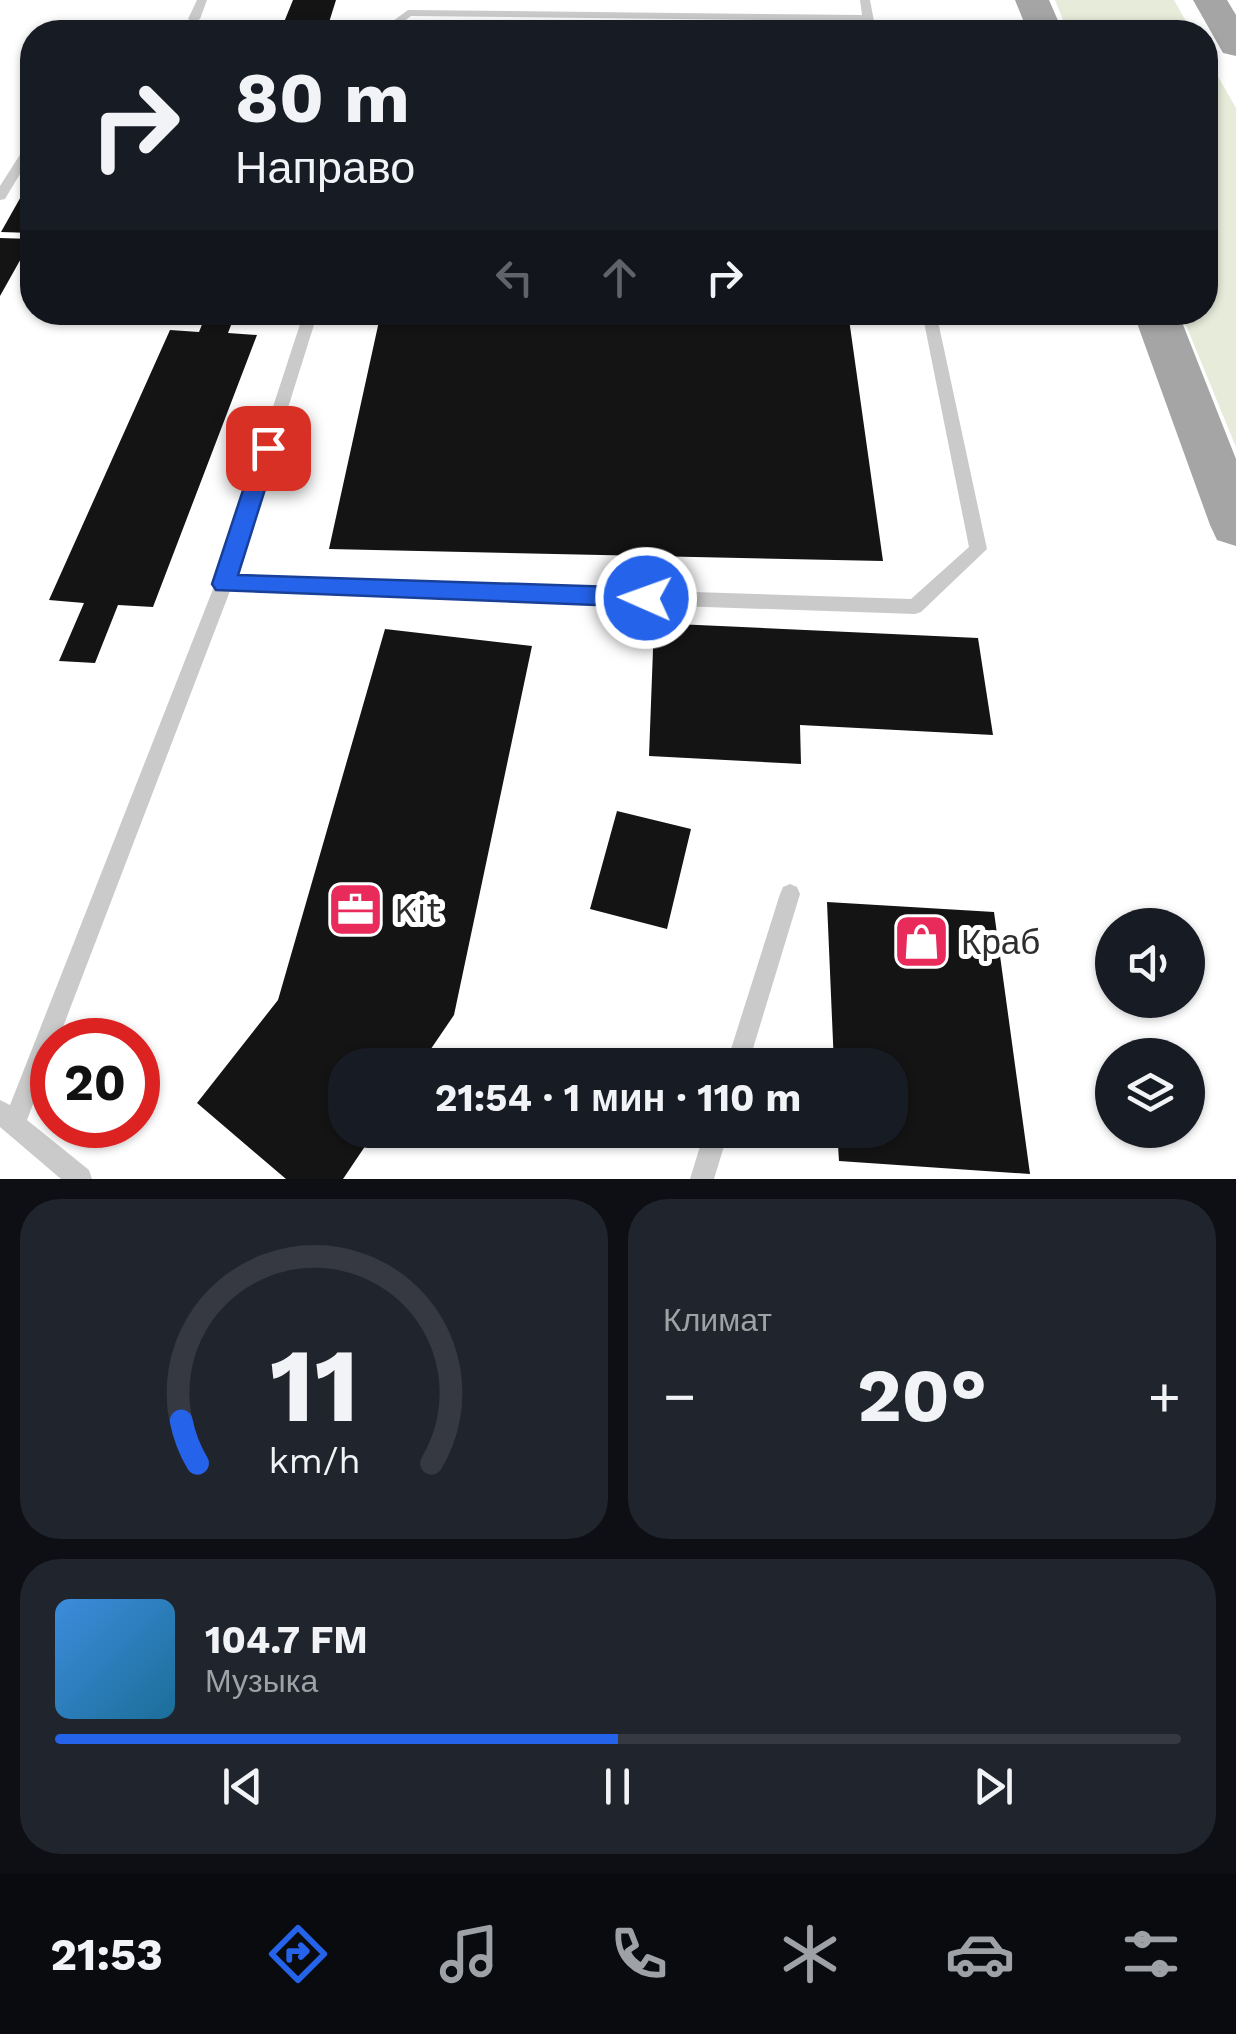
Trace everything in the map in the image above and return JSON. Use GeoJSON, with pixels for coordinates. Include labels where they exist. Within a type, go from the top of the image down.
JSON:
{"type":"FeatureCollection","features":[{"type":"Feature","properties":{"kind":"main road"},"geometry":{"type":"LineString","coordinates":[[1210,0],[1236,44]]}},
{"type":"Feature","properties":{"kind":"main road"},"geometry":{"type":"LineString","coordinates":[[1160,325],[1236,525]]}},
{"type":"Feature","properties":{"kind":"lane"},"geometry":{"type":"LineString","coordinates":[[194,19],[202,0]]}},
{"type":"Feature","properties":{"kind":"lane"},"geometry":{"type":"LineString","coordinates":[[399,20],[408,13],[868,18],[866,0]]}},
{"type":"Feature","properties":{"kind":"lane"},"geometry":{"type":"LineString","coordinates":[[0,196],[20,165]]}},
{"type":"Feature","properties":{"kind":"lane"},"geometry":{"type":"LineString","coordinates":[[80,1179],[7,1116],[224,584],[307,325]]}},
{"type":"Feature","properties":{"kind":"lane"},"geometry":{"type":"LineString","coordinates":[[224,584],[915,606],[978,548],[932,325]]}},
{"type":"Feature","properties":{"kind":"lane"},"geometry":{"type":"LineString","coordinates":[[742,1048],[790,894]]}},
{"type":"Feature","properties":{"kind":"lane"},"geometry":{"type":"LineString","coordinates":[[702,1179],[711,1148]]}},
{"type":"Feature","properties":{"kind":"green space"},"geometry":{"type":"Polygon","coordinates":[[[1055,0],[1174,0],[1185,20],[1063,20],[1055,0]]]}},
{"type":"Feature","properties":{"kind":"green space"},"geometry":{"type":"Polygon","coordinates":[[[1218,77],[1236,108],[1236,447],[1186,325],[1218,325],[1218,77]]]}},
{"type":"Feature","properties":{"kind":"building"},"geometry":{"type":"Polygon","coordinates":[[[293,0],[336,0],[330,20],[285,20],[293,0]]]}},
{"type":"Feature","properties":{"kind":"building"},"geometry":{"type":"Polygon","coordinates":[[[20,198],[20,233],[1,232],[20,198]]]}},
{"type":"Feature","properties":{"kind":"building"},"geometry":{"type":"Polygon","coordinates":[[[0,238],[20,239],[20,260],[0,296],[0,238]]]}},
{"type":"Feature","properties":{"kind":"building"},"geometry":{"type":"Polygon","coordinates":[[[202,325],[231,325],[228,333],[257,335],[153,607],[118,605],[95,663],[59,661],[84,603],[49,600],[170,330],[199,332],[202,325]]]}},
{"type":"Feature","properties":{"kind":"building"},"geometry":{"type":"Polygon","coordinates":[[[378,325],[850,325],[883,561],[329,549],[378,325]]]}},
{"type":"Feature","properties":{"kind":"building"},"geometry":{"type":"Polygon","coordinates":[[[654,623],[978,638],[993,735],[800,725],[801,764],[649,756],[654,623]]]}},
{"type":"Feature","properties":{"kind":"building"},"geometry":{"type":"Polygon","coordinates":[[[385,629],[532,646],[454,1015],[432,1048],[328,1048],[328,1148],[364,1148],[343,1179],[286,1179],[197,1103],[278,1000],[385,629]]]}},
{"type":"Feature","properties":{"kind":"building"},"geometry":{"type":"Polygon","coordinates":[[[617,811],[691,829],[667,929],[590,909],[617,811]]]}},
{"type":"Feature","properties":{"kind":"building"},"geometry":{"type":"Polygon","coordinates":[[[827,902],[994,912],[1030,1174],[839,1161],[838,1148],[908,1148],[908,1048],[833,1048],[827,902]]]}},
{"type":"Feature","properties":{"kind":"place","name":"Kit"},"geometry":{"type":"Point","coordinates":[355,910]}},
{"type":"Feature","properties":{"kind":"place","name":"Краб"},"geometry":{"type":"Point","coordinates":[922,942]}},
{"type":"Feature","properties":{"kind":"route"},"geometry":{"type":"LineString","coordinates":[[268,448],[224,584],[646,598]]}}]}
